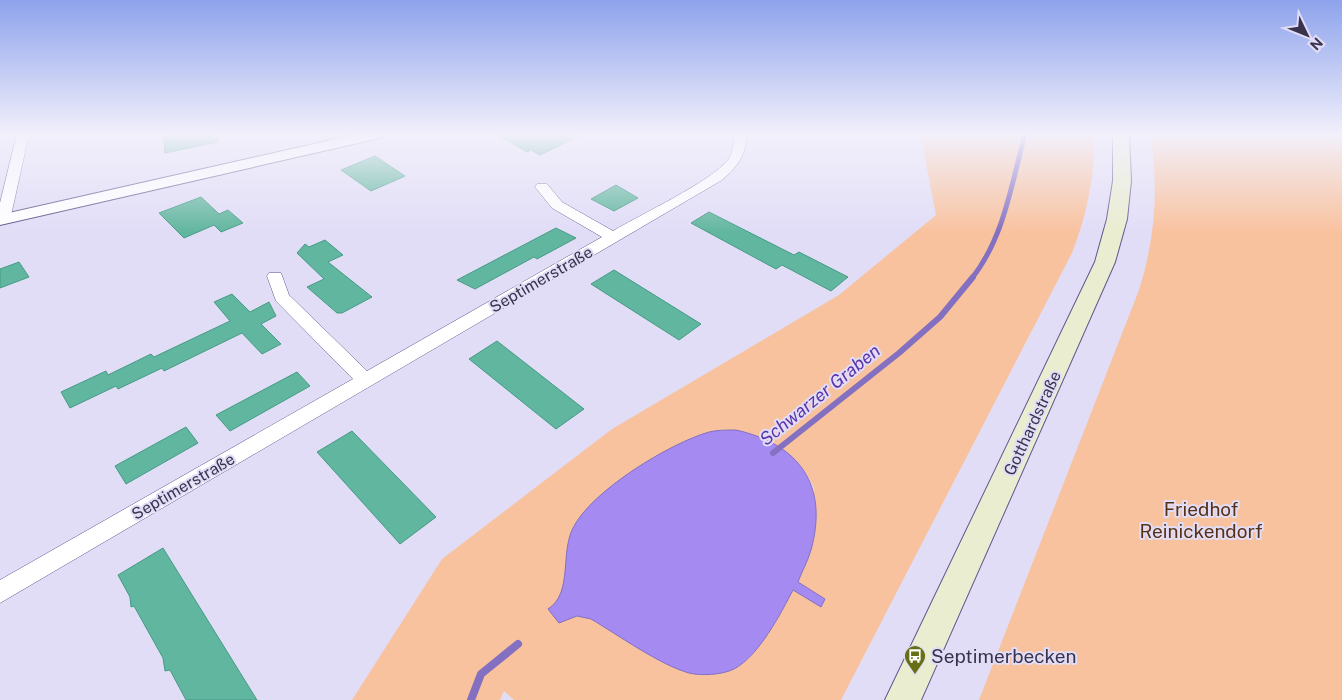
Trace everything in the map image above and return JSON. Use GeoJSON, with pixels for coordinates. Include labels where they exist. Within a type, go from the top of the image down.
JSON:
{"type":"FeatureCollection","features":[{"type":"Feature","properties":{"kind":"main road","name":"Gotthardstraße"},"geometry":{"type":"LineString","coordinates":[[903,700],[1105,262],[1117,219],[1122,181],[1122,167]]}},
{"type":"Feature","properties":{"kind":"street"},"geometry":{"type":"LineString","coordinates":[[15,167],[1,220],[236,167]]}},
{"type":"Feature","properties":{"kind":"street","name":"Septimerstraße"},"geometry":{"type":"LineString","coordinates":[[0,592],[613,237],[726,170],[728,167]]}},
{"type":"Feature","properties":{"kind":"street","name":"Septimerstraße"},"geometry":{"type":"LineString","coordinates":[[542,187],[557,205],[613,237]]}},
{"type":"Feature","properties":{"kind":"street"},"geometry":{"type":"LineString","coordinates":[[275,276],[282,297],[366,381]]}},
{"type":"Feature","properties":{"kind":"green space"},"geometry":{"type":"Polygon","coordinates":[[[927,167],[1093,167],[1086,210],[1072,253],[841,700],[514,700],[504,691],[500,700],[352,700],[442,559],[612,429],[839,295],[936,215],[927,167]],[[736,430],[698,436],[668,451],[608,491],[579,518],[573,529],[565,581],[562,591],[553,606],[565,619],[577,616],[591,619],[653,657],[689,673],[705,675],[724,673],[743,663],[768,633],[793,589],[822,606],[825,599],[798,582],[811,551],[814,489],[808,477],[793,458],[772,443],[736,430]]]}},
{"type":"Feature","properties":{"kind":"green space","name":"Friedhof Reinickendorf"},"geometry":{"type":"Polygon","coordinates":[[[1154,167],[1342,167],[1342,700],[979,700],[1139,290],[1152,232],[1155,194],[1154,167]]]}},
{"type":"Feature","properties":{"kind":"shaded area"},"geometry":{"type":"Polygon","coordinates":[[[736,430],[777,446],[792,457],[804,471],[812,487],[816,506],[816,527],[810,554],[798,582],[825,599],[821,607],[793,590],[768,633],[752,654],[734,669],[724,673],[711,674],[689,673],[678,669],[639,649],[591,619],[577,616],[559,623],[548,609],[556,602],[561,593],[569,538],[582,514],[614,484],[633,470],[674,446],[709,432],[736,430]]]}},
{"type":"Feature","properties":{"kind":"building"},"geometry":{"type":"Polygon","coordinates":[[[349,167],[391,167],[405,176],[371,191],[341,170],[349,167]]]}},
{"type":"Feature","properties":{"kind":"building"},"geometry":{"type":"Polygon","coordinates":[[[616,185],[638,198],[614,211],[591,199],[616,185]]]}},
{"type":"Feature","properties":{"kind":"building"},"geometry":{"type":"Polygon","coordinates":[[[201,197],[219,214],[228,210],[243,223],[221,232],[214,225],[184,238],[159,213],[201,197]]]}},
{"type":"Feature","properties":{"kind":"building"},"geometry":{"type":"Polygon","coordinates":[[[709,212],[794,255],[799,252],[848,277],[831,291],[782,265],[776,269],[691,223],[709,212]]]}},
{"type":"Feature","properties":{"kind":"building"},"geometry":{"type":"Polygon","coordinates":[[[556,228],[576,238],[537,259],[534,257],[475,289],[457,280],[556,228]]]}},
{"type":"Feature","properties":{"kind":"building"},"geometry":{"type":"Polygon","coordinates":[[[325,240],[343,255],[328,262],[372,297],[342,313],[337,313],[307,287],[324,279],[297,253],[305,244],[309,247],[325,240]]]}},
{"type":"Feature","properties":{"kind":"building"},"geometry":{"type":"Polygon","coordinates":[[[19,262],[29,277],[0,288],[0,269],[19,262]]]}},
{"type":"Feature","properties":{"kind":"building"},"geometry":{"type":"Polygon","coordinates":[[[614,270],[701,324],[679,340],[591,284],[614,270]]]}},
{"type":"Feature","properties":{"kind":"building"},"geometry":{"type":"Polygon","coordinates":[[[232,294],[250,312],[269,302],[276,316],[261,324],[281,344],[262,354],[242,333],[164,371],[162,368],[118,389],[116,386],[70,408],[61,392],[106,371],[108,375],[151,354],[154,357],[230,321],[214,302],[232,294]]]}},
{"type":"Feature","properties":{"kind":"building"},"geometry":{"type":"Polygon","coordinates":[[[497,341],[584,409],[556,429],[469,359],[497,341]]]}},
{"type":"Feature","properties":{"kind":"building"},"geometry":{"type":"Polygon","coordinates":[[[297,372],[310,386],[230,431],[216,415],[297,372]]]}},
{"type":"Feature","properties":{"kind":"building"},"geometry":{"type":"Polygon","coordinates":[[[186,427],[198,443],[126,484],[115,466],[186,427]]]}},
{"type":"Feature","properties":{"kind":"building"},"geometry":{"type":"Polygon","coordinates":[[[352,431],[436,517],[400,544],[317,452],[352,431]]]}},
{"type":"Feature","properties":{"kind":"building"},"geometry":{"type":"Polygon","coordinates":[[[163,548],[257,700],[186,700],[170,670],[165,671],[163,658],[134,606],[131,607],[130,597],[118,575],[163,548]]]}},
{"type":"Feature","properties":{"kind":"waterway","name":"Schwarzer Graben"},"geometry":{"type":"LineString","coordinates":[[972,278],[983,262],[999,228],[1017,167]]}},
{"type":"Feature","properties":{"kind":"waterway","name":"Schwarzer Graben"},"geometry":{"type":"LineString","coordinates":[[773,453],[899,353],[940,317],[973,277]]}},
{"type":"Feature","properties":{"kind":"waterway","name":"Schwarzer Graben"},"geometry":{"type":"LineString","coordinates":[[471,700],[481,674],[518,644]]}},
{"type":"Feature","properties":{"kind":"place","name":"Septimerbecken"},"geometry":{"type":"Point","coordinates":[915,675]}}]}
